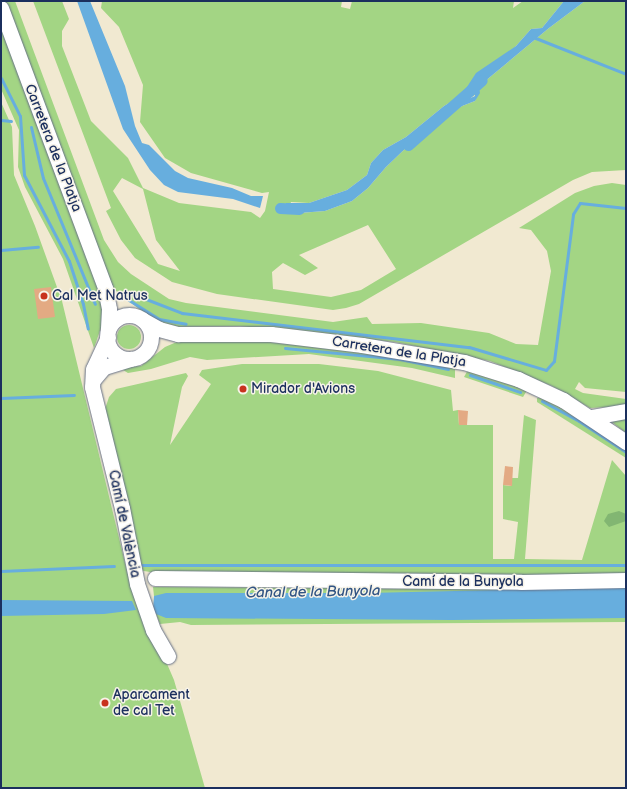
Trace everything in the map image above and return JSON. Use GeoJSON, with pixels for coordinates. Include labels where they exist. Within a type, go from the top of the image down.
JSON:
{"type":"FeatureCollection","features":[{"type":"Feature","properties":{"kind":"street","name":"Carretera de la Platja"},"geometry":{"type":"LineString","coordinates":[[1,8],[105,288],[109,309],[108,334]]}},
{"type":"Feature","properties":{"kind":"street","name":"Carretera de la Platja"},"geometry":{"type":"LineString","coordinates":[[105,288],[140,318],[159,329],[178,334],[271,334],[444,357],[518,379],[563,400],[592,417],[626,442]]}},
{"type":"Feature","properties":{"kind":"street"},"geometry":{"type":"LineString","coordinates":[[119,318],[140,318],[151,336],[138,356],[115,353],[108,334],[119,318]]}},
{"type":"Feature","properties":{"kind":"street","name":"Camí de València"},"geometry":{"type":"LineString","coordinates":[[108,334],[93,369],[92,387],[122,508],[139,589],[151,625],[168,656]]}},
{"type":"Feature","properties":{"kind":"street"},"geometry":{"type":"LineString","coordinates":[[92,387],[94,379],[104,367],[138,356],[178,334]]}},
{"type":"Feature","properties":{"kind":"street"},"geometry":{"type":"LineString","coordinates":[[592,417],[626,411]]}},
{"type":"Feature","properties":{"kind":"street","name":"Camí de la Bunyola"},"geometry":{"type":"LineString","coordinates":[[155,578],[514,582],[626,580]]}},
{"type":"Feature","properties":{"kind":"green space"},"geometry":{"type":"Polygon","coordinates":[[[5,1],[15,1],[104,240],[118,262],[131,274],[169,299],[186,303],[333,322],[367,317],[372,324],[421,323],[489,333],[516,344],[538,345],[551,271],[547,251],[531,230],[519,228],[575,193],[594,186],[612,183],[626,185],[626,392],[585,388],[579,382],[575,389],[583,393],[626,399],[626,406],[590,408],[552,386],[490,361],[395,342],[240,326],[169,327],[158,324],[115,290],[105,272],[5,1]]]}},
{"type":"Feature","properties":{"kind":"green space"},"geometry":{"type":"Polygon","coordinates":[[[33,1],[62,1],[69,19],[62,31],[62,46],[91,121],[128,158],[143,188],[179,203],[251,212],[260,218],[265,211],[269,192],[262,193],[191,173],[165,158],[140,122],[143,85],[119,27],[101,8],[102,1],[342,1],[341,7],[350,9],[352,1],[514,1],[513,8],[523,1],[564,1],[542,28],[531,29],[516,46],[466,90],[471,88],[475,91],[475,95],[464,101],[461,96],[444,106],[406,137],[383,150],[371,163],[367,175],[347,190],[309,203],[291,202],[287,214],[325,211],[352,201],[368,188],[386,167],[432,123],[457,108],[475,101],[479,88],[484,82],[549,28],[585,1],[626,1],[626,170],[592,172],[573,180],[359,304],[333,310],[217,294],[172,282],[135,258],[121,240],[106,211],[111,208],[33,1]],[[122,178],[113,191],[158,264],[180,271],[156,240],[143,189],[122,178]],[[368,225],[299,255],[318,268],[305,275],[283,263],[272,272],[273,289],[331,297],[361,290],[396,269],[368,225]]]}},
{"type":"Feature","properties":{"kind":"green space"},"geometry":{"type":"Polygon","coordinates":[[[1,27],[97,284],[104,319],[94,348],[63,259],[25,187],[18,167],[19,130],[1,89],[1,27]]]}},
{"type":"Feature","properties":{"kind":"green space"},"geometry":{"type":"Polygon","coordinates":[[[1,102],[12,127],[14,175],[35,226],[62,301],[127,571],[174,680],[205,788],[1,788],[1,102]]]}},
{"type":"Feature","properties":{"kind":"green space"},"geometry":{"type":"Polygon","coordinates":[[[129,325],[134,326],[140,332],[140,342],[134,348],[129,349],[124,348],[118,342],[117,337],[118,332],[124,326],[129,325]]]}},
{"type":"Feature","properties":{"kind":"green space"},"geometry":{"type":"Polygon","coordinates":[[[246,340],[352,350],[455,365],[455,378],[412,368],[309,354],[207,360],[190,357],[151,369],[128,373],[118,367],[141,366],[165,347],[179,341],[246,340]]]}},
{"type":"Feature","properties":{"kind":"green space"},"geometry":{"type":"Polygon","coordinates":[[[242,364],[319,364],[378,371],[451,390],[453,411],[458,410],[459,425],[493,425],[493,559],[514,559],[518,522],[503,519],[503,485],[511,486],[512,478],[518,478],[524,415],[536,420],[525,559],[582,560],[612,460],[626,476],[626,574],[460,577],[150,572],[138,570],[105,409],[109,397],[116,389],[186,373],[188,376],[182,387],[170,445],[211,384],[199,375],[202,370],[242,364]]]}},
{"type":"Feature","properties":{"kind":"green space"},"geometry":{"type":"Polygon","coordinates":[[[469,368],[526,389],[526,392],[523,397],[464,377],[469,368]]]}},
{"type":"Feature","properties":{"kind":"green space"},"geometry":{"type":"Polygon","coordinates":[[[543,397],[626,448],[626,458],[537,402],[537,398],[543,397]]]}},
{"type":"Feature","properties":{"kind":"green space"},"geometry":{"type":"Polygon","coordinates":[[[626,416],[626,433],[608,419],[626,416]]]}},
{"type":"Feature","properties":{"kind":"green space"},"geometry":{"type":"Polygon","coordinates":[[[619,511],[626,514],[626,521],[609,527],[604,521],[608,514],[619,511]]]}},
{"type":"Feature","properties":{"kind":"green space"},"geometry":{"type":"Polygon","coordinates":[[[153,587],[511,589],[626,597],[164,598],[154,596],[153,587]]]}},
{"type":"Feature","properties":{"kind":"green space"},"geometry":{"type":"Polygon","coordinates":[[[156,614],[626,614],[626,622],[191,625],[180,622],[160,624],[156,614]]]}},
{"type":"Feature","properties":{"kind":"water"},"geometry":{"type":"Polygon","coordinates":[[[77,1],[90,1],[125,86],[135,126],[142,143],[149,145],[175,171],[188,178],[232,188],[251,196],[263,196],[260,208],[233,199],[178,192],[164,185],[150,170],[123,129],[77,1]]]}},
{"type":"Feature","properties":{"kind":"water"},"geometry":{"type":"Polygon","coordinates":[[[564,1],[585,1],[549,28],[484,82],[479,88],[480,93],[475,101],[457,108],[432,123],[386,167],[368,188],[352,201],[325,211],[286,214],[286,203],[309,203],[347,190],[367,175],[371,163],[383,150],[406,137],[444,106],[462,96],[464,101],[475,96],[475,91],[471,88],[465,90],[476,73],[516,46],[531,29],[542,28],[564,1]]]}},
{"type":"Feature","properties":{"kind":"water"},"geometry":{"type":"Polygon","coordinates":[[[626,587],[626,618],[452,620],[166,618],[156,614],[153,609],[154,596],[166,593],[368,593],[626,587]]]}},
{"type":"Feature","properties":{"kind":"water"},"geometry":{"type":"Polygon","coordinates":[[[1,600],[132,601],[136,610],[104,614],[1,616],[1,600]]]}},
{"type":"Feature","properties":{"kind":"building","name":"Cal Met Natrus"},"geometry":{"type":"Polygon","coordinates":[[[51,287],[55,317],[38,319],[34,289],[51,287]]]}},
{"type":"Feature","properties":{"kind":"building"},"geometry":{"type":"Polygon","coordinates":[[[458,410],[468,411],[467,425],[459,425],[458,410]]]}},
{"type":"Feature","properties":{"kind":"building"},"geometry":{"type":"Polygon","coordinates":[[[505,466],[513,467],[512,486],[503,485],[505,466]]]}},
{"type":"Feature","properties":{"kind":"waterway"},"geometry":{"type":"LineString","coordinates":[[533,37],[626,74]]}},
{"type":"Feature","properties":{"kind":"waterway"},"geometry":{"type":"LineString","coordinates":[[1,78],[20,116],[24,175],[69,261],[83,304],[88,329]]}},
{"type":"Feature","properties":{"kind":"waterway"},"geometry":{"type":"LineString","coordinates":[[408,145],[482,80]]}},
{"type":"Feature","properties":{"kind":"waterway"},"geometry":{"type":"LineString","coordinates":[[1,120],[11,121]]}},
{"type":"Feature","properties":{"kind":"waterway"},"geometry":{"type":"LineString","coordinates":[[31,127],[43,178],[95,304]]}},
{"type":"Feature","properties":{"kind":"waterway"},"geometry":{"type":"LineString","coordinates":[[133,294],[182,313],[469,347],[546,370],[554,361],[573,214],[580,203],[626,208]]}},
{"type":"Feature","properties":{"kind":"waterway"},"geometry":{"type":"LineString","coordinates":[[280,208],[299,209]]}},
{"type":"Feature","properties":{"kind":"waterway"},"geometry":{"type":"LineString","coordinates":[[1,250],[38,247]]}},
{"type":"Feature","properties":{"kind":"waterway"},"geometry":{"type":"LineString","coordinates":[[124,297],[159,319],[186,324]]}},
{"type":"Feature","properties":{"kind":"waterway"},"geometry":{"type":"LineString","coordinates":[[285,348],[400,359],[448,369]]}},
{"type":"Feature","properties":{"kind":"waterway"},"geometry":{"type":"LineString","coordinates":[[470,375],[520,392]]}},
{"type":"Feature","properties":{"kind":"waterway"},"geometry":{"type":"LineString","coordinates":[[1,398],[74,395]]}},
{"type":"Feature","properties":{"kind":"waterway"},"geometry":{"type":"LineString","coordinates":[[542,401],[579,421],[626,452]]}},
{"type":"Feature","properties":{"kind":"waterway"},"geometry":{"type":"LineString","coordinates":[[140,565],[626,565]]}},
{"type":"Feature","properties":{"kind":"waterway"},"geometry":{"type":"LineString","coordinates":[[1,571],[114,566]]}},
{"type":"Feature","properties":{"kind":"place","name":"Cal Met Natrus"},"geometry":{"type":"Point","coordinates":[44,296]}},
{"type":"Feature","properties":{"kind":"place","name":"Mirador d'Avions"},"geometry":{"type":"Point","coordinates":[243,389]}},
{"type":"Feature","properties":{"kind":"place","name":"Aparcament de cal Tet"},"geometry":{"type":"Point","coordinates":[105,703]}},
{"type":"Feature","properties":{"kind":"water label","name":"Canal de la Bunyola"},"geometry":{"type":"Point","coordinates":[313,592]}}]}
